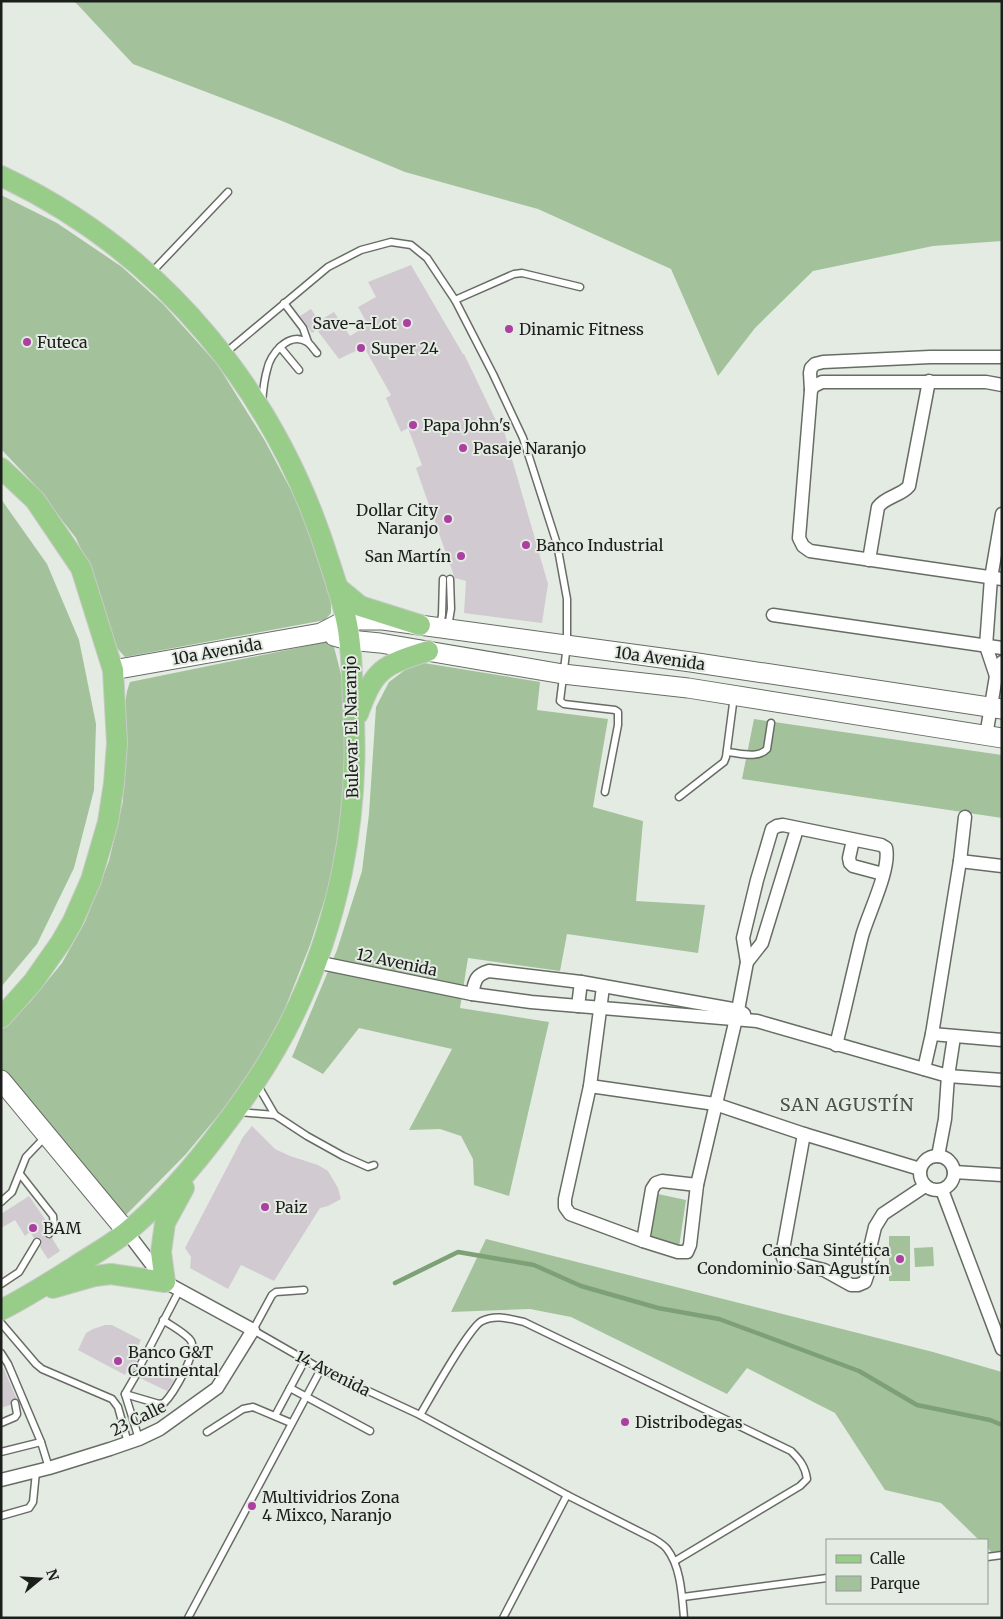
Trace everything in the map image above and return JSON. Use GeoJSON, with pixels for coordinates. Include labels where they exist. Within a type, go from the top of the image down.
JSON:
{"type":"FeatureCollection","features":[{"type":"Feature","properties":{"kind":"main road","name":"Bulevar El Naranjo"},"geometry":{"type":"LineString","coordinates":[[1,176],[40,196],[89,227],[149,275],[188,313],[223,354],[260,408],[290,461],[322,535],[346,620],[355,723],[355,767],[352,809],[340,883],[316,962],[286,1031],[256,1082],[204,1152],[165,1197],[126,1232],[32,1294],[1,1310]]}},
{"type":"Feature","properties":{"kind":"main road"},"geometry":{"type":"LineString","coordinates":[[1,468],[35,500],[81,568],[113,670],[117,743],[108,822],[101,850],[84,896],[61,942],[33,982],[1,1018]]}},
{"type":"Feature","properties":{"kind":"main road"},"geometry":{"type":"LineString","coordinates":[[337,587],[360,606],[436,627]]}},
{"type":"Feature","properties":{"kind":"main road"},"geometry":{"type":"LineString","coordinates":[[355,723],[367,690],[376,676],[394,663],[428,652]]}},
{"type":"Feature","properties":{"kind":"main road"},"geometry":{"type":"LineString","coordinates":[[32,1294],[103,1274],[120,1275],[172,1286],[161,1252],[165,1223],[204,1152]]}},
{"type":"Feature","properties":{"kind":"street"},"geometry":{"type":"LineString","coordinates":[[996,579],[810,550],[800,543],[799,538],[811,390],[810,373],[811,368],[815,364],[823,362],[930,357],[1002,357]]}},
{"type":"Feature","properties":{"kind":"street"},"geometry":{"type":"LineString","coordinates":[[811,390],[818,383],[822,382],[929,381],[986,382],[1002,385]]}},
{"type":"Feature","properties":{"kind":"street"},"geometry":{"type":"LineString","coordinates":[[869,560],[878,507],[884,501],[909,486],[929,381]]}},
{"type":"Feature","properties":{"kind":"street"},"geometry":{"type":"LineString","coordinates":[[994,737],[996,676],[986,646],[996,579],[1002,514]]}},
{"type":"Feature","properties":{"kind":"street"},"geometry":{"type":"LineString","coordinates":[[773,615],[1002,648]]}},
{"type":"Feature","properties":{"kind":"street","name":"10a Avenida"},"geometry":{"type":"LineString","coordinates":[[113,670],[321,633],[346,620],[383,620],[691,662],[996,708]]}},
{"type":"Feature","properties":{"kind":"street","name":"10a Avenida"},"geometry":{"type":"LineString","coordinates":[[321,633],[349,640],[384,644],[563,674],[688,688],[994,737]]}},
{"type":"Feature","properties":{"kind":"street"},"geometry":{"type":"LineString","coordinates":[[688,688],[691,662]]}},
{"type":"Feature","properties":{"kind":"street"},"geometry":{"type":"LineString","coordinates":[[996,676],[1002,662]]}},
{"type":"Feature","properties":{"kind":"street"},"geometry":{"type":"LineString","coordinates":[[924,1069],[932,1034],[960,861],[965,817]]}},
{"type":"Feature","properties":{"kind":"street"},"geometry":{"type":"LineString","coordinates":[[603,987],[590,1086],[565,1199],[565,1207],[570,1214],[678,1252],[687,1252],[690,1245],[697,1185],[737,1015],[747,962],[743,938],[772,829],[776,826],[881,845],[886,848],[888,854],[863,934],[836,1045]]}},
{"type":"Feature","properties":{"kind":"street"},"geometry":{"type":"LineString","coordinates":[[747,962],[762,943],[797,829]]}},
{"type":"Feature","properties":{"kind":"street"},"geometry":{"type":"LineString","coordinates":[[853,840],[849,858],[850,863],[854,866],[883,874]]}},
{"type":"Feature","properties":{"kind":"street"},"geometry":{"type":"LineString","coordinates":[[960,861],[1002,866]]}},
{"type":"Feature","properties":{"kind":"street","name":"12 Avenida"},"geometry":{"type":"LineString","coordinates":[[316,962],[472,994],[531,1002],[600,1008],[737,1015]]}},
{"type":"Feature","properties":{"kind":"street"},"geometry":{"type":"LineString","coordinates":[[472,994],[475,980],[480,973],[489,971],[532,978],[581,982],[737,1015],[948,1076],[1002,1080]]}},
{"type":"Feature","properties":{"kind":"street"},"geometry":{"type":"LineString","coordinates":[[578,1006],[581,982]]}},
{"type":"Feature","properties":{"kind":"street"},"geometry":{"type":"LineString","coordinates":[[932,1034],[1002,1040]]}},
{"type":"Feature","properties":{"kind":"street"},"geometry":{"type":"LineString","coordinates":[[938,1156],[945,1119],[948,1076],[954,1037]]}},
{"type":"Feature","properties":{"kind":"street","name":"14 Avenida"},"geometry":{"type":"LineString","coordinates":[[1,1080],[172,1286],[252,1330]]}},
{"type":"Feature","properties":{"kind":"street"},"geometry":{"type":"LineString","coordinates":[[590,1086],[715,1104],[804,1134],[920,1169]]}},
{"type":"Feature","properties":{"kind":"street"},"geometry":{"type":"LineString","coordinates":[[804,1134],[782,1255],[784,1260],[824,1270],[851,1285],[858,1285],[864,1282],[868,1274],[870,1248],[875,1227],[883,1214],[925,1186]]}},
{"type":"Feature","properties":{"kind":"street"},"geometry":{"type":"LineString","coordinates":[[938,1156],[949,1161],[954,1172],[950,1184],[942,1190],[930,1189],[925,1186],[920,1175],[920,1169],[924,1163],[928,1159],[938,1156]]}},
{"type":"Feature","properties":{"kind":"street"},"geometry":{"type":"LineString","coordinates":[[954,1172],[1002,1175]]}},
{"type":"Feature","properties":{"kind":"street"},"geometry":{"type":"LineString","coordinates":[[643,1241],[652,1189],[656,1184],[662,1180],[697,1185]]}},
{"type":"Feature","properties":{"kind":"street"},"geometry":{"type":"LineString","coordinates":[[942,1190],[1002,1349]]}},
{"type":"Feature","properties":{"kind":"street","name":"23 Calle"},"geometry":{"type":"LineString","coordinates":[[1,1480],[36,1472],[134,1441],[160,1429],[217,1388],[252,1330]]}},
{"type":"Feature","properties":{"kind":"lane"},"geometry":{"type":"LineString","coordinates":[[149,275],[228,192]]}},
{"type":"Feature","properties":{"kind":"lane"},"geometry":{"type":"LineString","coordinates":[[223,354],[328,267],[361,250],[391,242],[411,245],[427,258],[455,300],[523,438],[557,544],[567,599],[568,645],[559,697],[562,703],[618,712],[618,725],[605,792]]}},
{"type":"Feature","properties":{"kind":"lane"},"geometry":{"type":"LineString","coordinates":[[455,300],[522,272],[580,286]]}},
{"type":"Feature","properties":{"kind":"lane"},"geometry":{"type":"LineString","coordinates":[[284,304],[303,328],[308,342],[317,354]]}},
{"type":"Feature","properties":{"kind":"lane"},"geometry":{"type":"LineString","coordinates":[[260,408],[267,368],[274,353],[290,340],[297,339],[308,342]]}},
{"type":"Feature","properties":{"kind":"lane"},"geometry":{"type":"LineString","coordinates":[[280,347],[299,370]]}},
{"type":"Feature","properties":{"kind":"lane"},"geometry":{"type":"LineString","coordinates":[[436,627],[442,616],[442,579]]}},
{"type":"Feature","properties":{"kind":"lane"},"geometry":{"type":"LineString","coordinates":[[436,627],[450,609],[450,579]]}},
{"type":"Feature","properties":{"kind":"lane"},"geometry":{"type":"LineString","coordinates":[[679,797],[724,762],[734,695]]}},
{"type":"Feature","properties":{"kind":"lane"},"geometry":{"type":"LineString","coordinates":[[727,752],[755,755],[765,752],[771,722]]}},
{"type":"Feature","properties":{"kind":"lane"},"geometry":{"type":"LineString","coordinates":[[256,1082],[274,1115]]}},
{"type":"Feature","properties":{"kind":"lane"},"geometry":{"type":"LineString","coordinates":[[235,1111],[274,1115],[342,1156],[368,1166],[374,1165]]}},
{"type":"Feature","properties":{"kind":"lane"},"geometry":{"type":"LineString","coordinates":[[1,1202],[12,1192],[26,1157],[47,1135]]}},
{"type":"Feature","properties":{"kind":"lane"},"geometry":{"type":"LineString","coordinates":[[20,1174],[53,1216],[54,1226],[49,1234]]}},
{"type":"Feature","properties":{"kind":"lane"},"geometry":{"type":"LineString","coordinates":[[1,1284],[19,1272],[37,1242]]}},
{"type":"Feature","properties":{"kind":"lane"},"geometry":{"type":"LineString","coordinates":[[141,1364],[163,1320],[172,1286]]}},
{"type":"Feature","properties":{"kind":"lane"},"geometry":{"type":"LineString","coordinates":[[252,1330],[272,1294],[304,1290]]}},
{"type":"Feature","properties":{"kind":"lane"},"geometry":{"type":"LineString","coordinates":[[420,1415],[467,1336],[480,1321],[500,1317],[524,1322],[791,1451],[799,1459],[805,1469],[807,1478],[800,1486],[674,1561]]}},
{"type":"Feature","properties":{"kind":"lane"},"geometry":{"type":"LineString","coordinates":[[125,1394],[159,1404],[164,1403],[172,1394],[193,1349],[189,1338],[163,1320]]}},
{"type":"Feature","properties":{"kind":"lane"},"geometry":{"type":"LineString","coordinates":[[1,1323],[42,1369],[112,1399],[118,1407],[134,1441]]}},
{"type":"Feature","properties":{"kind":"lane","name":"14 Avenida"},"geometry":{"type":"LineString","coordinates":[[252,1330],[305,1360],[420,1415],[567,1495],[654,1539],[666,1547],[674,1561],[683,1597],[684,1618]]}},
{"type":"Feature","properties":{"kind":"lane"},"geometry":{"type":"LineString","coordinates":[[1,1353],[8,1364],[42,1442],[49,1468]]}},
{"type":"Feature","properties":{"kind":"lane"},"geometry":{"type":"LineString","coordinates":[[275,1416],[305,1360]]}},
{"type":"Feature","properties":{"kind":"lane"},"geometry":{"type":"LineString","coordinates":[[8,1364],[8,1373]]}},
{"type":"Feature","properties":{"kind":"lane"},"geometry":{"type":"LineString","coordinates":[[188,1618],[321,1368]]}},
{"type":"Feature","properties":{"kind":"lane"},"geometry":{"type":"LineString","coordinates":[[134,1441],[125,1394],[136,1375]]}},
{"type":"Feature","properties":{"kind":"lane"},"geometry":{"type":"LineString","coordinates":[[290,1388],[370,1431]]}},
{"type":"Feature","properties":{"kind":"lane"},"geometry":{"type":"LineString","coordinates":[[1,1423],[15,1417],[17,1414],[14,1403]]}},
{"type":"Feature","properties":{"kind":"lane"},"geometry":{"type":"LineString","coordinates":[[207,1432],[243,1409],[253,1407],[291,1423]]}},
{"type":"Feature","properties":{"kind":"lane"},"geometry":{"type":"LineString","coordinates":[[1,1452],[42,1442]]}},
{"type":"Feature","properties":{"kind":"lane"},"geometry":{"type":"LineString","coordinates":[[1,1516],[29,1508],[32,1502],[36,1472]]}},
{"type":"Feature","properties":{"kind":"lane"},"geometry":{"type":"LineString","coordinates":[[503,1618],[567,1495]]}},
{"type":"Feature","properties":{"kind":"lane"},"geometry":{"type":"LineString","coordinates":[[988,1557],[1002,1555]]}},
{"type":"Feature","properties":{"kind":"lane"},"geometry":{"type":"LineString","coordinates":[[683,1597],[826,1578]]}},
{"type":"Feature","properties":{"kind":"green space"},"geometry":{"type":"Polygon","coordinates":[[[73,1],[1002,1],[1002,241],[933,246],[813,271],[755,328],[718,376],[671,269],[538,209],[405,172],[282,121],[133,64],[73,1]]]}},
{"type":"Feature","properties":{"kind":"green space"},"geometry":{"type":"Polygon","coordinates":[[[1,195],[57,223],[122,267],[163,304],[217,364],[265,441],[302,511],[331,601],[331,613],[325,620],[125,657],[117,648],[97,586],[76,538],[33,483],[1,449],[1,195]]]}},
{"type":"Feature","properties":{"kind":"green space"},"geometry":{"type":"Polygon","coordinates":[[[1,499],[47,564],[79,640],[96,724],[94,790],[74,868],[37,944],[1,987],[1,499]]]}},
{"type":"Feature","properties":{"kind":"green space"},"geometry":{"type":"Polygon","coordinates":[[[326,642],[334,647],[343,682],[345,766],[341,823],[329,886],[310,945],[280,1021],[246,1082],[186,1154],[126,1215],[120,1216],[1,1072],[1,1030],[30,1002],[62,963],[85,922],[109,861],[123,801],[125,704],[130,682],[326,642]]]}},
{"type":"Feature","properties":{"kind":"green space"},"geometry":{"type":"Polygon","coordinates":[[[424,663],[540,682],[537,710],[608,719],[593,807],[643,821],[636,901],[705,905],[698,953],[567,934],[560,971],[468,958],[460,1008],[549,1022],[509,1196],[474,1185],[473,1159],[461,1136],[440,1129],[409,1130],[452,1049],[359,1028],[323,1074],[292,1057],[337,950],[362,871],[369,814],[376,707],[389,682],[405,670],[424,663]]]}},
{"type":"Feature","properties":{"kind":"green space"},"geometry":{"type":"Polygon","coordinates":[[[754,719],[1002,755],[1002,818],[742,779],[754,719]]]}},
{"type":"Feature","properties":{"kind":"green space"},"geometry":{"type":"Polygon","coordinates":[[[658,1194],[686,1200],[679,1247],[650,1243],[658,1194]]]}},
{"type":"Feature","properties":{"kind":"green space","name":"Cancha Sintética Condominio San Agustín"},"geometry":{"type":"Polygon","coordinates":[[[889,1236],[910,1236],[910,1281],[889,1281],[889,1236]]]}},
{"type":"Feature","properties":{"kind":"green space"},"geometry":{"type":"Polygon","coordinates":[[[486,1239],[933,1352],[1002,1372],[1002,1551],[991,1552],[988,1548],[988,1539],[978,1539],[941,1503],[885,1490],[835,1413],[747,1368],[727,1394],[571,1317],[530,1309],[451,1312],[486,1239]]]}},
{"type":"Feature","properties":{"kind":"green space"},"geometry":{"type":"Polygon","coordinates":[[[933,1247],[934,1266],[915,1267],[914,1248],[933,1247]]]}},
{"type":"Feature","properties":{"kind":"building","name":"Pasaje Naranjo"},"geometry":{"type":"Polygon","coordinates":[[[411,265],[464,354],[501,431],[504,431],[548,584],[542,623],[464,613],[466,581],[454,576],[416,468],[422,465],[408,428],[401,432],[386,398],[391,395],[364,347],[339,359],[317,330],[312,333],[300,316],[311,309],[319,321],[334,312],[350,336],[368,325],[358,307],[376,297],[368,282],[411,265]]]}},
{"type":"Feature","properties":{"kind":"building","name":"Paiz"},"geometry":{"type":"Polygon","coordinates":[[[252,1126],[275,1149],[318,1165],[328,1171],[338,1188],[341,1199],[320,1208],[274,1281],[241,1265],[228,1289],[190,1268],[191,1257],[185,1248],[243,1137],[252,1126]]]}},
{"type":"Feature","properties":{"kind":"building","name":"BAM"},"geometry":{"type":"Polygon","coordinates":[[[29,1196],[47,1222],[42,1224],[46,1230],[44,1233],[45,1237],[48,1239],[52,1238],[60,1251],[48,1259],[40,1247],[41,1239],[38,1237],[34,1238],[30,1232],[25,1236],[15,1220],[1,1228],[1,1214],[29,1196]]]}},
{"type":"Feature","properties":{"kind":"building","name":"Banco G&T Continental"},"geometry":{"type":"Polygon","coordinates":[[[105,1325],[112,1325],[141,1340],[132,1358],[137,1361],[136,1365],[139,1369],[146,1366],[174,1380],[167,1391],[140,1378],[141,1373],[138,1370],[134,1370],[131,1373],[127,1371],[125,1375],[78,1350],[86,1333],[105,1325]]]}},
{"type":"Feature","properties":{"kind":"building"},"geometry":{"type":"Polygon","coordinates":[[[1,1363],[17,1399],[12,1399],[10,1405],[1,1408],[1,1363]]]}},
{"type":"Feature","properties":{"kind":"waterway"},"geometry":{"type":"LineString","coordinates":[[395,1283],[458,1252],[534,1265],[581,1286],[658,1308],[719,1319],[859,1371],[917,1405],[990,1420],[1002,1425]]}},
{"type":"Feature","properties":{"kind":"place","name":"Save-a-Lot"},"geometry":{"type":"Point","coordinates":[407,323]}},
{"type":"Feature","properties":{"kind":"place","name":"Dinamic Fitness"},"geometry":{"type":"Point","coordinates":[509,329]}},
{"type":"Feature","properties":{"kind":"place","name":"Futeca"},"geometry":{"type":"Point","coordinates":[27,342]}},
{"type":"Feature","properties":{"kind":"place","name":"Super 24"},"geometry":{"type":"Point","coordinates":[361,348]}},
{"type":"Feature","properties":{"kind":"place","name":"Papa John's"},"geometry":{"type":"Point","coordinates":[413,425]}},
{"type":"Feature","properties":{"kind":"place","name":"Pasaje Naranjo"},"geometry":{"type":"Point","coordinates":[463,448]}},
{"type":"Feature","properties":{"kind":"place","name":"Dollar City Naranjo"},"geometry":{"type":"Point","coordinates":[448,519]}},
{"type":"Feature","properties":{"kind":"place","name":"Banco Industrial"},"geometry":{"type":"Point","coordinates":[526,545]}},
{"type":"Feature","properties":{"kind":"place","name":"San Martín"},"geometry":{"type":"Point","coordinates":[461,556]}},
{"type":"Feature","properties":{"kind":"place","name":"Paiz"},"geometry":{"type":"Point","coordinates":[265,1207]}},
{"type":"Feature","properties":{"kind":"place","name":"BAM"},"geometry":{"type":"Point","coordinates":[33,1228]}},
{"type":"Feature","properties":{"kind":"place","name":"Cancha Sintética Condominio San Agustín"},"geometry":{"type":"Point","coordinates":[900,1259]}},
{"type":"Feature","properties":{"kind":"place","name":"Banco G&T Continental"},"geometry":{"type":"Point","coordinates":[118,1361]}},
{"type":"Feature","properties":{"kind":"place","name":"Distribodegas"},"geometry":{"type":"Point","coordinates":[625,1422]}},
{"type":"Feature","properties":{"kind":"place","name":"Multividrios Zona 4 Mixco, Naranjo"},"geometry":{"type":"Point","coordinates":[252,1506]}},
{"type":"Feature","properties":{"kind":"district","name":"SAN AGUSTÍN"},"geometry":{"type":"Point","coordinates":[847,1104]}}]}
